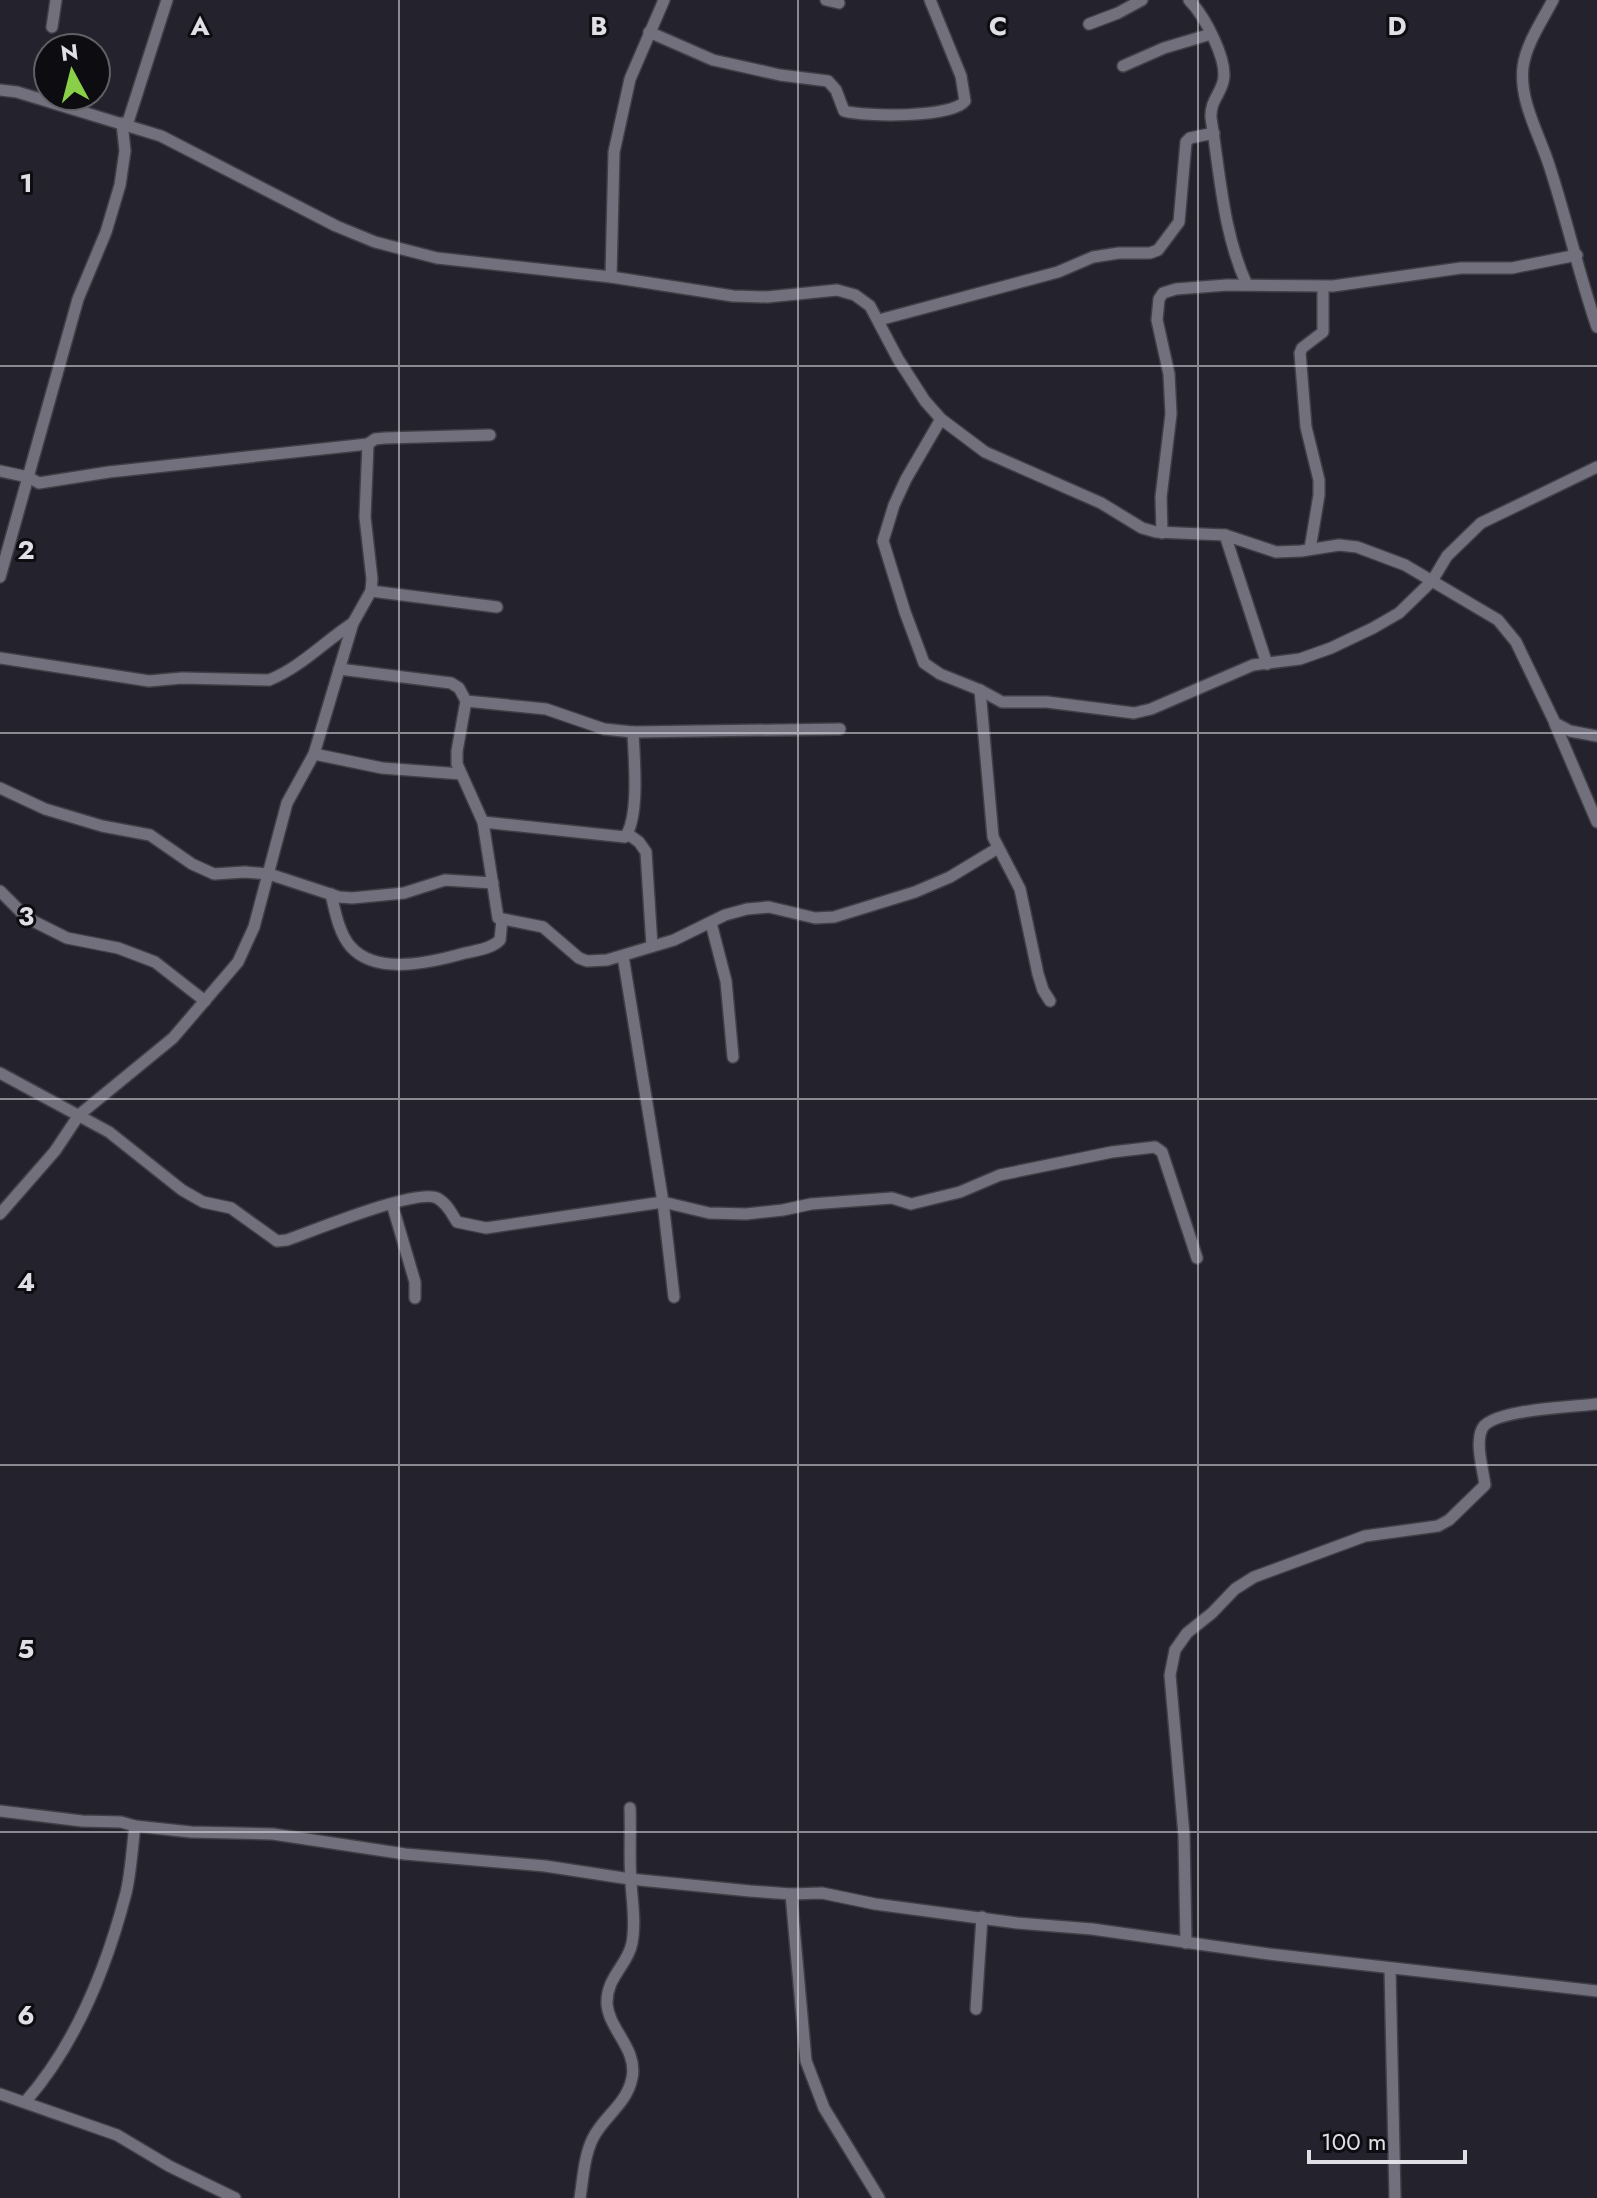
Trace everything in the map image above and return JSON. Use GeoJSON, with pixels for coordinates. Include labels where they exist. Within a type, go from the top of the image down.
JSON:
{"type":"FeatureCollection","features":[{"type":"Feature","properties":{"kind":"street"},"geometry":{"type":"LineString","coordinates":[[52,27],[56,0]]}},
{"type":"Feature","properties":{"kind":"street"},"geometry":{"type":"LineString","coordinates":[[0,577],[78,299],[106,232],[120,185],[125,124],[167,0]]}},
{"type":"Feature","properties":{"kind":"street"},"geometry":{"type":"LineString","coordinates":[[611,277],[614,152],[630,79],[664,0]]}},
{"type":"Feature","properties":{"kind":"street"},"geometry":{"type":"LineString","coordinates":[[649,32],[713,60],[780,75],[828,81],[836,90],[844,111],[857,115],[917,115],[959,107],[965,101],[961,76],[930,0]]}},
{"type":"Feature","properties":{"kind":"street"},"geometry":{"type":"LineString","coordinates":[[1089,24],[1142,0]]}},
{"type":"Feature","properties":{"kind":"street"},"geometry":{"type":"LineString","coordinates":[[1189,0],[1211,34],[1223,65],[1223,83],[1212,102],[1214,133],[1224,212],[1235,255],[1247,285]]}},
{"type":"Feature","properties":{"kind":"street"},"geometry":{"type":"LineString","coordinates":[[1553,0],[1530,44],[1523,65],[1522,84],[1597,327]]}},
{"type":"Feature","properties":{"kind":"street"},"geometry":{"type":"LineString","coordinates":[[1123,66],[1164,48],[1211,34]]}},
{"type":"Feature","properties":{"kind":"street"},"geometry":{"type":"LineString","coordinates":[[0,90],[17,92],[173,141],[336,226],[375,242],[437,258],[611,277],[733,296],[767,297],[837,290],[855,295],[865,301],[879,320],[898,359],[925,401],[941,419],[985,452],[1101,503],[1142,528],[1162,533],[1225,535],[1276,552],[1339,545],[1357,547],[1405,565],[1489,613],[1516,642],[1597,822]]}},
{"type":"Feature","properties":{"kind":"street"},"geometry":{"type":"LineString","coordinates":[[879,320],[1058,272],[1093,257],[1158,250],[1179,222],[1182,212],[1186,142],[1190,138],[1214,133]]}},
{"type":"Feature","properties":{"kind":"street"},"geometry":{"type":"LineString","coordinates":[[1162,533],[1161,497],[1171,414],[1169,374],[1158,332],[1159,299],[1163,293],[1176,289],[1247,285],[1323,287],[1461,268],[1512,268],[1577,255]]}},
{"type":"Feature","properties":{"kind":"street"},"geometry":{"type":"LineString","coordinates":[[1310,549],[1319,495],[1317,470],[1306,427],[1300,353],[1323,332],[1323,287]]}},
{"type":"Feature","properties":{"kind":"street"},"geometry":{"type":"LineString","coordinates":[[941,419],[894,505],[885,531],[884,550],[924,663],[940,674],[1002,702],[1047,702],[1134,713],[1151,709],[1253,665],[1300,659],[1373,628],[1399,613],[1432,581],[1447,556],[1481,523],[1597,467]]}},
{"type":"Feature","properties":{"kind":"street"},"geometry":{"type":"LineString","coordinates":[[0,471],[28,477],[39,483],[109,472],[368,444],[375,439],[490,435]]}},
{"type":"Feature","properties":{"kind":"street"},"geometry":{"type":"LineString","coordinates":[[0,1214],[55,1151],[79,1115],[173,1038],[238,962],[254,927],[287,803],[314,754],[353,623],[371,591],[365,517],[368,444]]}},
{"type":"Feature","properties":{"kind":"street"},"geometry":{"type":"LineString","coordinates":[[1225,535],[1267,664]]}},
{"type":"Feature","properties":{"kind":"street"},"geometry":{"type":"LineString","coordinates":[[371,591],[497,607]]}},
{"type":"Feature","properties":{"kind":"street"},"geometry":{"type":"LineString","coordinates":[[0,658],[149,681],[182,678],[269,680],[282,675],[353,623]]}},
{"type":"Feature","properties":{"kind":"street"},"geometry":{"type":"LineString","coordinates":[[331,894],[346,941],[361,956],[371,960],[407,965],[427,963],[491,946],[500,940],[502,920],[495,911],[483,822],[461,774],[457,751],[466,701],[459,688],[451,683],[339,669]]}},
{"type":"Feature","properties":{"kind":"street"},"geometry":{"type":"LineString","coordinates":[[980,690],[991,827],[998,848],[1020,889],[1040,982],[1050,1001]]}},
{"type":"Feature","properties":{"kind":"street"},"geometry":{"type":"LineString","coordinates":[[466,701],[546,709],[604,729],[633,732],[840,729]]}},
{"type":"Feature","properties":{"kind":"street"},"geometry":{"type":"LineString","coordinates":[[1555,723],[1570,731],[1597,736]]}},
{"type":"Feature","properties":{"kind":"street"},"geometry":{"type":"LineString","coordinates":[[628,834],[633,801],[633,732]]}},
{"type":"Feature","properties":{"kind":"street"},"geometry":{"type":"LineString","coordinates":[[314,754],[382,768],[461,774]]}},
{"type":"Feature","properties":{"kind":"street"},"geometry":{"type":"LineString","coordinates":[[0,788],[45,809],[102,826],[150,835],[204,871],[214,874],[269,874],[352,898],[404,893],[445,880],[493,883]]}},
{"type":"Feature","properties":{"kind":"street"},"geometry":{"type":"LineString","coordinates":[[483,822],[621,838],[628,834]]}},
{"type":"Feature","properties":{"kind":"street"},"geometry":{"type":"LineString","coordinates":[[628,834],[646,852],[652,946]]}},
{"type":"Feature","properties":{"kind":"street"},"geometry":{"type":"LineString","coordinates":[[502,920],[534,923],[543,927],[579,958],[587,961],[623,956],[674,940],[725,915],[747,909],[769,907],[815,918],[834,917],[915,892],[950,877],[998,848]]}},
{"type":"Feature","properties":{"kind":"street"},"geometry":{"type":"LineString","coordinates":[[0,891],[27,918],[67,938],[118,948],[155,962],[205,1001]]}},
{"type":"Feature","properties":{"kind":"street"},"geometry":{"type":"LineString","coordinates":[[711,923],[726,981],[733,1057]]}},
{"type":"Feature","properties":{"kind":"street"},"geometry":{"type":"LineString","coordinates":[[623,956],[663,1202],[674,1297]]}},
{"type":"Feature","properties":{"kind":"street"},"geometry":{"type":"LineString","coordinates":[[0,1073],[109,1132],[182,1190],[203,1202],[231,1208],[277,1241],[427,1196],[445,1204],[457,1222],[486,1228],[663,1202],[721,1214],[892,1198],[911,1204],[960,1192],[1000,1175],[1112,1152],[1155,1147],[1162,1152],[1197,1258]]}},
{"type":"Feature","properties":{"kind":"street"},"geometry":{"type":"LineString","coordinates":[[392,1204],[415,1282],[415,1298]]}},
{"type":"Feature","properties":{"kind":"street"},"geometry":{"type":"LineString","coordinates":[[1186,1943],[1184,1835],[1170,1675],[1175,1650],[1187,1633],[1235,1589],[1254,1577],[1365,1536],[1438,1526],[1449,1520],[1485,1485],[1480,1445],[1482,1427],[1488,1421],[1503,1415],[1597,1404]]}},
{"type":"Feature","properties":{"kind":"street"},"geometry":{"type":"LineString","coordinates":[[580,2198],[593,2138],[621,2104],[630,2089],[634,2073],[628,2048],[607,2008],[608,1991],[616,1971],[632,1946],[634,1912],[630,1879],[630,1808]]}},
{"type":"Feature","properties":{"kind":"street"},"geometry":{"type":"LineString","coordinates":[[0,1811],[214,1833],[273,1834],[405,1854],[545,1866],[630,1879],[791,1894],[822,1893],[875,1904],[1597,1991]]}},
{"type":"Feature","properties":{"kind":"street"},"geometry":{"type":"LineString","coordinates":[[26,2101],[47,2075],[69,2039],[95,1982],[126,1891],[135,1826]]}},
{"type":"Feature","properties":{"kind":"street"},"geometry":{"type":"LineString","coordinates":[[791,1894],[806,2061],[824,2108],[879,2198]]}},
{"type":"Feature","properties":{"kind":"street"},"geometry":{"type":"LineString","coordinates":[[976,2009],[982,1917]]}},
{"type":"Feature","properties":{"kind":"street"},"geometry":{"type":"LineString","coordinates":[[1390,1968],[1395,2198]]}},
{"type":"Feature","properties":{"kind":"street"},"geometry":{"type":"LineString","coordinates":[[0,2094],[117,2135],[169,2166],[235,2198]]}}]}
